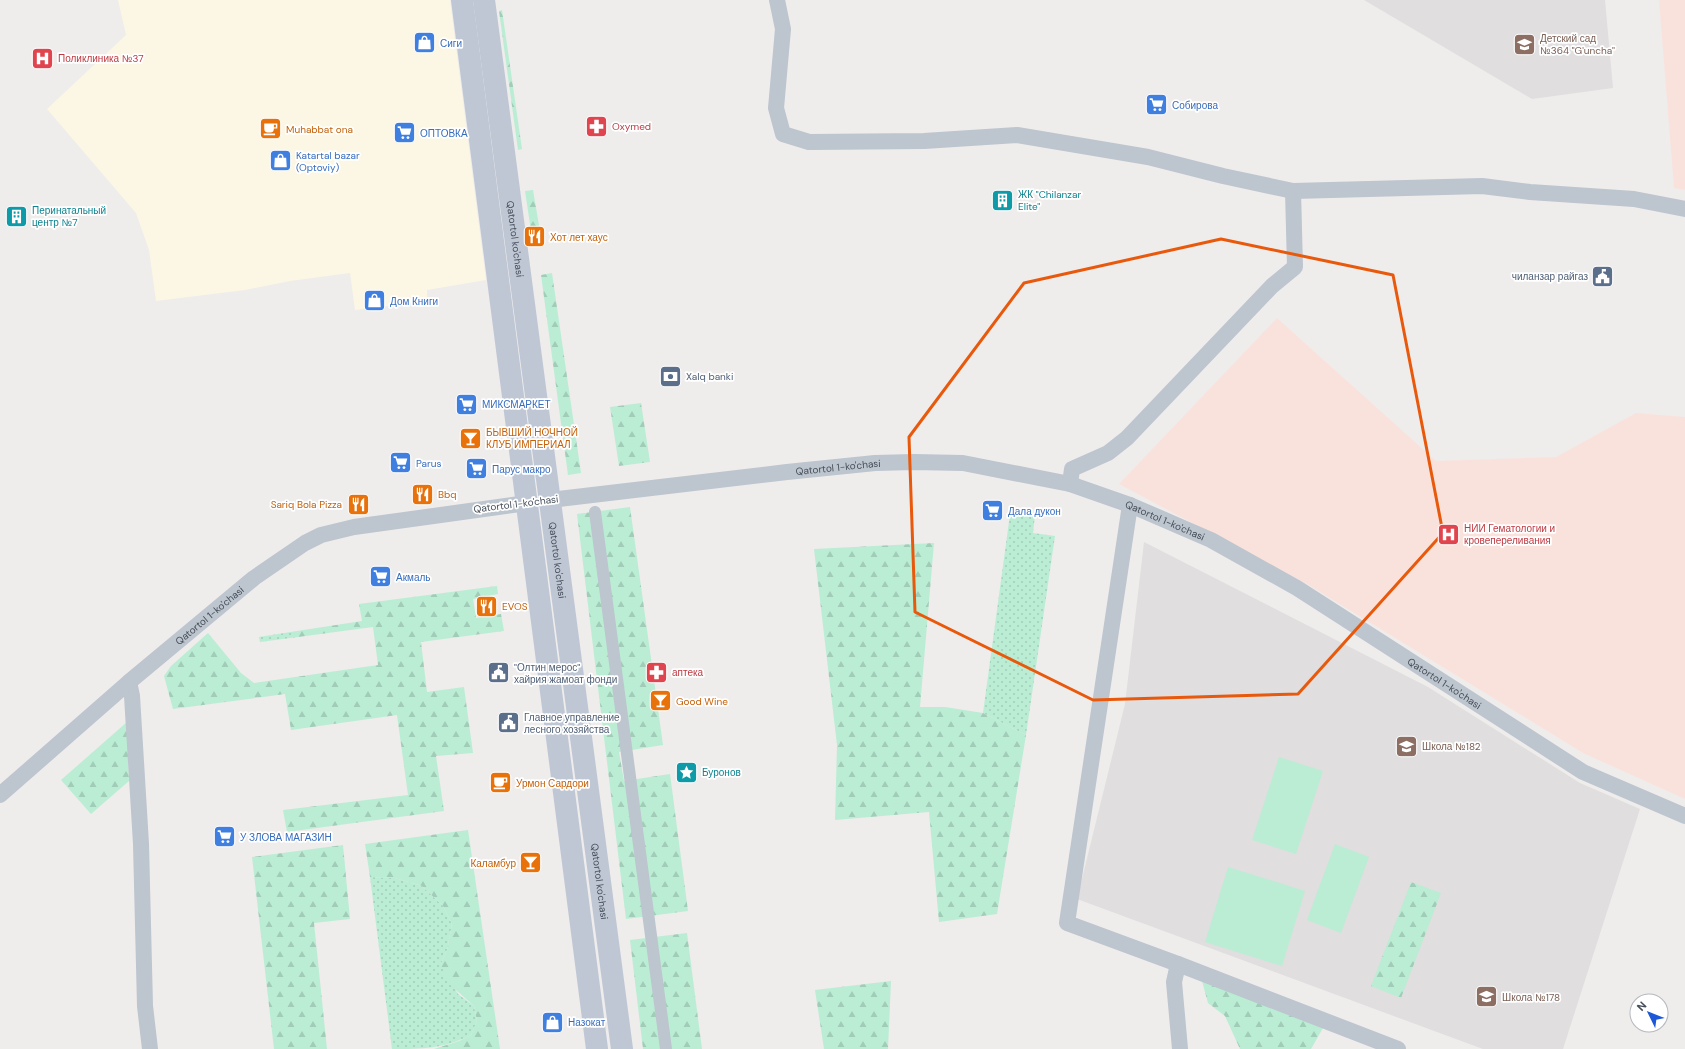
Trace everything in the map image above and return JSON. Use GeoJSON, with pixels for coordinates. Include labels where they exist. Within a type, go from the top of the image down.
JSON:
{"type":"FeatureCollection","features":[{"type":"Feature","properties":{"kind":"main road"},"geometry":{"type":"LineString","coordinates":[[462,0],[597,1049]]}},
{"type":"Feature","properties":{"kind":"main road","name":"Qatortol ko'chasi"},"geometry":{"type":"LineString","coordinates":[[484,0],[622,1049]]}},
{"type":"Feature","properties":{"kind":"main road"},"geometry":{"type":"LineString","coordinates":[[496,268],[519,265]]}},
{"type":"Feature","properties":{"kind":"main road","name":"Qatortol 1-ko'chasi"},"geometry":{"type":"LineString","coordinates":[[527,503],[550,500]]}},
{"type":"Feature","properties":{"kind":"street"},"geometry":{"type":"LineString","coordinates":[[777,0],[782,29],[776,108],[783,134],[809,142],[924,141],[1017,135],[1148,157],[1223,176],[1292,191],[1482,186],[1530,192],[1634,199],[1685,209]]}},
{"type":"Feature","properties":{"kind":"street"},"geometry":{"type":"LineString","coordinates":[[1070,484],[1072,469],[1108,453],[1127,438],[1272,286],[1295,267],[1292,191]]}},
{"type":"Feature","properties":{"kind":"street","name":"Qatortol 1-ko'chasi"},"geometry":{"type":"LineString","coordinates":[[550,500],[794,471],[875,463],[963,463],[1070,484],[1130,505],[1211,540],[1297,588],[1583,772],[1685,816]]}},
{"type":"Feature","properties":{"kind":"street","name":"Qatortol 1-ko'chasi"},"geometry":{"type":"LineString","coordinates":[[0,796],[129,682],[258,575],[313,539],[354,527],[527,503]]}},
{"type":"Feature","properties":{"kind":"street"},"geometry":{"type":"LineString","coordinates":[[1130,505],[1067,923],[1398,1049]]}},
{"type":"Feature","properties":{"kind":"street"},"geometry":{"type":"LineString","coordinates":[[595,512],[666,1049]]}},
{"type":"Feature","properties":{"kind":"street"},"geometry":{"type":"LineString","coordinates":[[129,682],[132,696],[141,837],[145,1006],[150,1049]]}},
{"type":"Feature","properties":{"kind":"street"},"geometry":{"type":"LineString","coordinates":[[1178,964],[1174,982],[1180,1049]]}},
{"type":"Feature","properties":{"kind":"highlighted area"},"geometry":{"type":"Polygon","coordinates":[[[1221,239],[1393,275],[1443,533],[1298,694],[1093,700],[915,612],[909,437],[1024,283],[1221,239]]]}},
{"type":"Feature","properties":{"kind":"shaded area","name":"Katartal bazar (Optoviy)"},"geometry":{"type":"Polygon","coordinates":[[[118,0],[450,0],[486,280],[427,290],[427,301],[355,310],[350,273],[290,281],[245,290],[156,301],[149,250],[136,213],[47,109],[126,35],[118,0]]]}},
{"type":"Feature","properties":{"kind":"shaded area","name":"Детский сад №364 \"G'uncha\""},"geometry":{"type":"Polygon","coordinates":[[[1364,0],[1605,0],[1613,88],[1532,99],[1364,0]]]}},
{"type":"Feature","properties":{"kind":"shaded area"},"geometry":{"type":"Polygon","coordinates":[[[1659,0],[1685,0],[1685,190],[1674,188],[1659,0]]]}},
{"type":"Feature","properties":{"kind":"shaded area","name":"НИИ Гематологии и кровепереливания"},"geometry":{"type":"Polygon","coordinates":[[[1277,318],[1436,461],[1556,457],[1636,413],[1685,417],[1685,799],[1583,753],[1307,584],[1119,484],[1277,318]]]}},
{"type":"Feature","properties":{"kind":"shaded area"},"geometry":{"type":"Polygon","coordinates":[[[1144,542],[1428,687],[1580,783],[1640,809],[1563,1049],[1483,1049],[1077,899],[1125,704],[1144,542]]]}},
{"type":"Feature","properties":{"kind":"green space"},"geometry":{"type":"Polygon","coordinates":[[[502,10],[522,149],[518,150],[499,11],[502,10]]]}},
{"type":"Feature","properties":{"kind":"green space"},"geometry":{"type":"Polygon","coordinates":[[[533,190],[542,243],[533,244],[525,191],[533,190]]]}},
{"type":"Feature","properties":{"kind":"green space"},"geometry":{"type":"Polygon","coordinates":[[[552,273],[581,473],[568,475],[541,275],[552,273]]]}},
{"type":"Feature","properties":{"kind":"green space"},"geometry":{"type":"Polygon","coordinates":[[[641,403],[650,462],[619,466],[610,407],[641,403]]]}},
{"type":"Feature","properties":{"kind":"green space"},"geometry":{"type":"Polygon","coordinates":[[[630,507],[663,745],[619,752],[624,781],[670,774],[688,911],[626,919],[577,514],[630,507]]]}},
{"type":"Feature","properties":{"kind":"green space"},"geometry":{"type":"Polygon","coordinates":[[[1011,507],[1035,515],[1033,533],[1055,536],[1026,735],[983,713],[1011,507]]]}},
{"type":"Feature","properties":{"kind":"green space"},"geometry":{"type":"Polygon","coordinates":[[[934,543],[920,707],[945,707],[983,713],[1026,735],[997,914],[939,922],[929,812],[835,820],[837,745],[814,549],[934,543]]]}},
{"type":"Feature","properties":{"kind":"green space"},"geometry":{"type":"Polygon","coordinates":[[[497,586],[498,594],[473,599],[476,618],[501,614],[504,631],[421,642],[427,692],[464,687],[473,753],[436,756],[444,811],[287,832],[283,810],[408,795],[397,715],[291,730],[285,694],[173,709],[164,676],[171,666],[208,633],[241,673],[254,683],[378,665],[373,627],[298,637],[297,631],[362,621],[359,604],[497,586]]]}},
{"type":"Feature","properties":{"kind":"green space"},"geometry":{"type":"Polygon","coordinates":[[[297,631],[298,637],[260,642],[259,637],[297,631]]]}},
{"type":"Feature","properties":{"kind":"green space"},"geometry":{"type":"Polygon","coordinates":[[[127,722],[129,781],[91,814],[61,780],[127,722]]]}},
{"type":"Feature","properties":{"kind":"green space"},"geometry":{"type":"Polygon","coordinates":[[[1279,757],[1323,771],[1296,854],[1252,840],[1279,757]]]}},
{"type":"Feature","properties":{"kind":"green space"},"geometry":{"type":"Polygon","coordinates":[[[468,830],[500,1049],[434,1049],[459,1041],[471,1035],[477,1021],[474,1006],[447,982],[441,964],[447,950],[452,924],[443,906],[422,886],[395,878],[370,877],[365,844],[468,830]]]}},
{"type":"Feature","properties":{"kind":"green space"},"geometry":{"type":"Polygon","coordinates":[[[1335,844],[1369,857],[1341,933],[1307,920],[1335,844]]]}},
{"type":"Feature","properties":{"kind":"green space"},"geometry":{"type":"Polygon","coordinates":[[[343,845],[350,919],[314,923],[327,1049],[274,1049],[252,857],[343,845]]]}},
{"type":"Feature","properties":{"kind":"green space"},"geometry":{"type":"Polygon","coordinates":[[[1228,867],[1305,891],[1282,966],[1205,942],[1228,867]]]}},
{"type":"Feature","properties":{"kind":"green space"},"geometry":{"type":"Polygon","coordinates":[[[370,877],[395,878],[422,886],[443,906],[452,924],[447,950],[441,964],[458,994],[474,1006],[477,1021],[471,1035],[442,1046],[413,1049],[392,1049],[370,877]]]}},
{"type":"Feature","properties":{"kind":"green space"},"geometry":{"type":"Polygon","coordinates":[[[1411,882],[1441,893],[1401,998],[1371,986],[1411,882]]]}},
{"type":"Feature","properties":{"kind":"green space"},"geometry":{"type":"Polygon","coordinates":[[[687,933],[702,1049],[643,1049],[630,940],[687,933]]]}},
{"type":"Feature","properties":{"kind":"green space"},"geometry":{"type":"Polygon","coordinates":[[[891,981],[888,1049],[824,1049],[815,990],[891,981]]]}},
{"type":"Feature","properties":{"kind":"green space"},"geometry":{"type":"Polygon","coordinates":[[[1202,981],[1323,1028],[1311,1049],[1240,1049],[1225,1016],[1208,1003],[1202,981]]]}},
{"type":"Feature","properties":{"kind":"place","name":"Сиги"},"geometry":{"type":"Point","coordinates":[425,43]}},
{"type":"Feature","properties":{"kind":"place","name":"Детский сад №364 \"G'uncha\""},"geometry":{"type":"Point","coordinates":[1524,44]}},
{"type":"Feature","properties":{"kind":"place","name":"Поликлиника №37"},"geometry":{"type":"Point","coordinates":[42,58]}},
{"type":"Feature","properties":{"kind":"place","name":"Собирова"},"geometry":{"type":"Point","coordinates":[1156,105]}},
{"type":"Feature","properties":{"kind":"place","name":"Oxymed"},"geometry":{"type":"Point","coordinates":[596,126]}},
{"type":"Feature","properties":{"kind":"place","name":"Muhabbat ona"},"geometry":{"type":"Point","coordinates":[271,129]}},
{"type":"Feature","properties":{"kind":"place","name":"ОПТОВКА"},"geometry":{"type":"Point","coordinates":[404,133]}},
{"type":"Feature","properties":{"kind":"place","name":"Katartal bazar (Optoviy)"},"geometry":{"type":"Point","coordinates":[281,161]}},
{"type":"Feature","properties":{"kind":"place","name":"ЖК \"Chilanzar Elite\""},"geometry":{"type":"Point","coordinates":[1002,200]}},
{"type":"Feature","properties":{"kind":"place","name":"Перинатальный центр №7"},"geometry":{"type":"Point","coordinates":[16,216]}},
{"type":"Feature","properties":{"kind":"place","name":"Хот лет хаус"},"geometry":{"type":"Point","coordinates":[534,237]}},
{"type":"Feature","properties":{"kind":"place","name":"чиланзар райгаз"},"geometry":{"type":"Point","coordinates":[1603,276]}},
{"type":"Feature","properties":{"kind":"place","name":"Дом Книги"},"geometry":{"type":"Point","coordinates":[375,301]}},
{"type":"Feature","properties":{"kind":"place","name":"Xalq banki"},"geometry":{"type":"Point","coordinates":[670,376]}},
{"type":"Feature","properties":{"kind":"place","name":"МИКСМАРКЕТ"},"geometry":{"type":"Point","coordinates":[467,404]}},
{"type":"Feature","properties":{"kind":"place","name":"БЫВШИЙ НОЧНОЙ КЛУБ ИМПЕРИАЛ"},"geometry":{"type":"Point","coordinates":[471,438]}},
{"type":"Feature","properties":{"kind":"place","name":"Parus"},"geometry":{"type":"Point","coordinates":[401,463]}},
{"type":"Feature","properties":{"kind":"place","name":"Парус макро"},"geometry":{"type":"Point","coordinates":[476,469]}},
{"type":"Feature","properties":{"kind":"place","name":"Bbq"},"geometry":{"type":"Point","coordinates":[423,494]}},
{"type":"Feature","properties":{"kind":"place","name":"Sariq Bola Pizza"},"geometry":{"type":"Point","coordinates":[358,504]}},
{"type":"Feature","properties":{"kind":"place","name":"Дала дукон"},"geometry":{"type":"Point","coordinates":[993,511]}},
{"type":"Feature","properties":{"kind":"place","name":"НИИ Гематологии и кровепереливания"},"geometry":{"type":"Point","coordinates":[1449,534]}},
{"type":"Feature","properties":{"kind":"place","name":"Акмаль"},"geometry":{"type":"Point","coordinates":[380,577]}},
{"type":"Feature","properties":{"kind":"place","name":"EVOS"},"geometry":{"type":"Point","coordinates":[486,606]}},
{"type":"Feature","properties":{"kind":"place","name":"аптека"},"geometry":{"type":"Point","coordinates":[656,672]}},
{"type":"Feature","properties":{"kind":"place","name":"\"Олтин мерос\" хайрия жамоат фонди"},"geometry":{"type":"Point","coordinates":[498,673]}},
{"type":"Feature","properties":{"kind":"place","name":"Good Wine"},"geometry":{"type":"Point","coordinates":[661,701]}},
{"type":"Feature","properties":{"kind":"place","name":"Главное управление лесного хозяйства"},"geometry":{"type":"Point","coordinates":[509,723]}},
{"type":"Feature","properties":{"kind":"place","name":"Школа №182"},"geometry":{"type":"Point","coordinates":[1406,746]}},
{"type":"Feature","properties":{"kind":"place","name":"Буронов"},"geometry":{"type":"Point","coordinates":[687,772]}},
{"type":"Feature","properties":{"kind":"place","name":"Урмон Сардори"},"geometry":{"type":"Point","coordinates":[501,783]}},
{"type":"Feature","properties":{"kind":"place","name":"У ЗЛОВА МАГАЗИН"},"geometry":{"type":"Point","coordinates":[224,837]}},
{"type":"Feature","properties":{"kind":"place","name":"Каламбур"},"geometry":{"type":"Point","coordinates":[531,863]}},
{"type":"Feature","properties":{"kind":"place","name":"Школа №178"},"geometry":{"type":"Point","coordinates":[1487,997]}},
{"type":"Feature","properties":{"kind":"place","name":"Назокат"},"geometry":{"type":"Point","coordinates":[553,1022]}}]}
